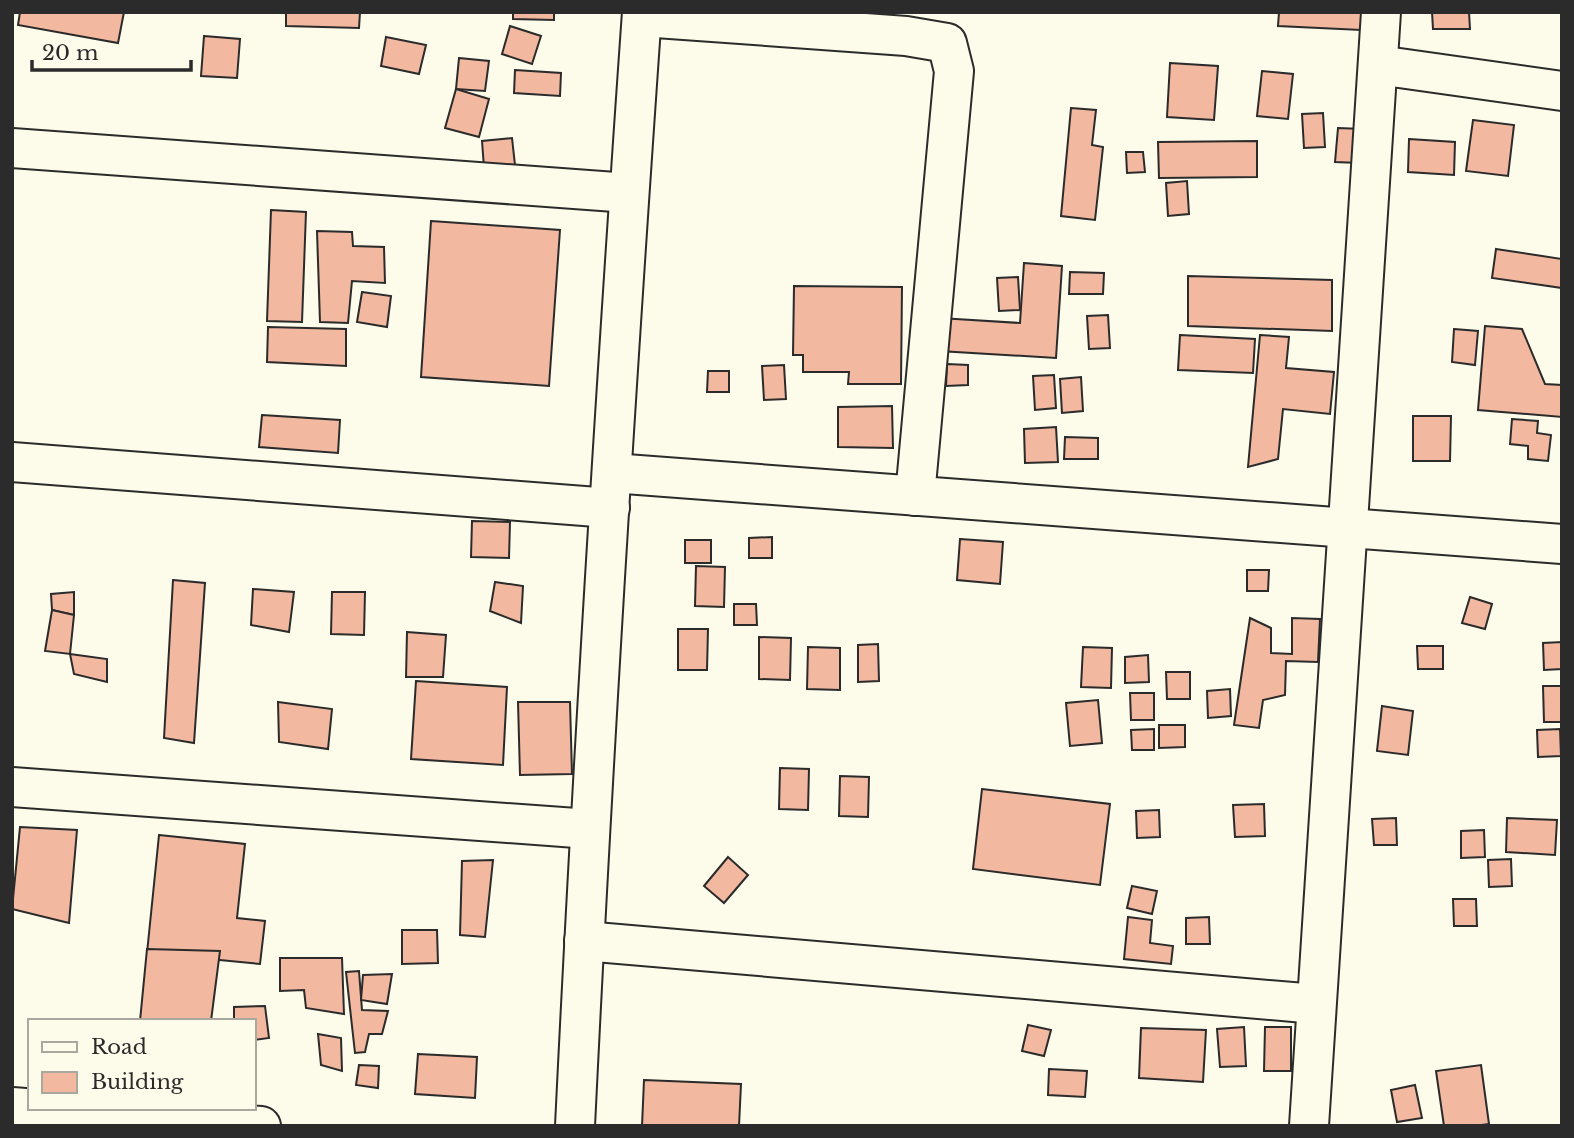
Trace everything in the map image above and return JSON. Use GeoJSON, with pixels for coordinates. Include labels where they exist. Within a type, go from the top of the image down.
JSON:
{"type":"FeatureCollection","features":[{"type":"Feature","properties":{"kind":"street"},"geometry":{"type":"LineString","coordinates":[[1309,1126],[1381,12]]}},
{"type":"Feature","properties":{"kind":"street"},"geometry":{"type":"LineString","coordinates":[[575,1126],[590,829],[642,15],[906,36],[947,43],[954,71],[915,496]]}},
{"type":"Feature","properties":{"kind":"street"},"geometry":{"type":"LineString","coordinates":[[1378,65],[1562,90]]}},
{"type":"Feature","properties":{"kind":"street"},"geometry":{"type":"LineString","coordinates":[[12,148],[629,193]]}},
{"type":"Feature","properties":{"kind":"street"},"geometry":{"type":"LineString","coordinates":[[12,462],[611,490],[915,496],[1562,544]]}},
{"type":"Feature","properties":{"kind":"street"},"geometry":{"type":"LineString","coordinates":[[12,788],[590,829]]}},
{"type":"Feature","properties":{"kind":"street"},"geometry":{"type":"LineString","coordinates":[[584,942],[1317,1004]]}},
{"type":"Feature","properties":{"kind":"street"},"geometry":{"type":"LineString","coordinates":[[51,1110],[261,1126]]}},
{"type":"Feature","properties":{"kind":"building"},"geometry":{"type":"Polygon","coordinates":[[[20,12],[124,12],[118,43],[18,25],[20,12]]]}},
{"type":"Feature","properties":{"kind":"building"},"geometry":{"type":"Polygon","coordinates":[[[286,12],[360,12],[359,28],[286,26],[286,12]]]}},
{"type":"Feature","properties":{"kind":"building"},"geometry":{"type":"Polygon","coordinates":[[[513,12],[554,12],[554,20],[513,19],[513,12]]]}},
{"type":"Feature","properties":{"kind":"building"},"geometry":{"type":"Polygon","coordinates":[[[1279,12],[1362,12],[1361,30],[1278,26],[1279,12]]]}},
{"type":"Feature","properties":{"kind":"building"},"geometry":{"type":"Polygon","coordinates":[[[1432,12],[1469,12],[1470,29],[1433,29],[1432,12]]]}},
{"type":"Feature","properties":{"kind":"building"},"geometry":{"type":"Polygon","coordinates":[[[510,26],[541,36],[532,64],[502,54],[510,26]]]}},
{"type":"Feature","properties":{"kind":"building"},"geometry":{"type":"Polygon","coordinates":[[[204,36],[240,39],[237,78],[201,76],[204,36]]]}},
{"type":"Feature","properties":{"kind":"building"},"geometry":{"type":"Polygon","coordinates":[[[386,37],[426,45],[419,74],[381,66],[386,37]]]}},
{"type":"Feature","properties":{"kind":"building"},"geometry":{"type":"Polygon","coordinates":[[[459,58],[489,61],[485,91],[456,89],[459,58]]]}},
{"type":"Feature","properties":{"kind":"building"},"geometry":{"type":"Polygon","coordinates":[[[1170,63],[1218,66],[1214,120],[1167,117],[1170,63]]]}},
{"type":"Feature","properties":{"kind":"building"},"geometry":{"type":"Polygon","coordinates":[[[515,70],[561,73],[560,96],[514,93],[515,70]]]}},
{"type":"Feature","properties":{"kind":"building"},"geometry":{"type":"Polygon","coordinates":[[[1262,71],[1293,74],[1288,119],[1257,116],[1262,71]]]}},
{"type":"Feature","properties":{"kind":"building"},"geometry":{"type":"Polygon","coordinates":[[[456,89],[489,99],[479,137],[445,128],[456,89]]]}},
{"type":"Feature","properties":{"kind":"building"},"geometry":{"type":"Polygon","coordinates":[[[1071,108],[1096,110],[1092,145],[1103,147],[1095,220],[1061,216],[1071,108]]]}},
{"type":"Feature","properties":{"kind":"building"},"geometry":{"type":"Polygon","coordinates":[[[1323,113],[1325,147],[1304,148],[1302,114],[1323,113]]]}},
{"type":"Feature","properties":{"kind":"building"},"geometry":{"type":"Polygon","coordinates":[[[1473,120],[1514,125],[1508,176],[1466,171],[1473,120]]]}},
{"type":"Feature","properties":{"kind":"building"},"geometry":{"type":"Polygon","coordinates":[[[1338,128],[1362,129],[1359,163],[1335,162],[1338,128]]]}},
{"type":"Feature","properties":{"kind":"building"},"geometry":{"type":"Polygon","coordinates":[[[512,138],[515,165],[484,168],[482,141],[512,138]]]}},
{"type":"Feature","properties":{"kind":"building"},"geometry":{"type":"Polygon","coordinates":[[[1409,139],[1455,142],[1454,175],[1408,172],[1409,139]]]}},
{"type":"Feature","properties":{"kind":"building"},"geometry":{"type":"Polygon","coordinates":[[[1257,141],[1257,177],[1159,178],[1158,142],[1257,141]]]}},
{"type":"Feature","properties":{"kind":"building"},"geometry":{"type":"Polygon","coordinates":[[[1126,152],[1143,152],[1145,172],[1127,173],[1126,152]]]}},
{"type":"Feature","properties":{"kind":"building"},"geometry":{"type":"Polygon","coordinates":[[[1187,181],[1189,214],[1168,216],[1166,183],[1187,181]]]}},
{"type":"Feature","properties":{"kind":"building"},"geometry":{"type":"Polygon","coordinates":[[[271,210],[306,212],[302,322],[267,321],[271,210]]]}},
{"type":"Feature","properties":{"kind":"building"},"geometry":{"type":"Polygon","coordinates":[[[431,221],[560,230],[549,386],[421,377],[431,221]]]}},
{"type":"Feature","properties":{"kind":"building"},"geometry":{"type":"Polygon","coordinates":[[[317,231],[352,232],[353,246],[384,247],[385,283],[352,281],[348,323],[320,322],[317,231]]]}},
{"type":"Feature","properties":{"kind":"building"},"geometry":{"type":"Polygon","coordinates":[[[1496,249],[1562,259],[1562,288],[1492,278],[1496,249]]]}},
{"type":"Feature","properties":{"kind":"building"},"geometry":{"type":"Polygon","coordinates":[[[1024,263],[1062,266],[1056,358],[939,351],[940,318],[1020,323],[1024,263]]]}},
{"type":"Feature","properties":{"kind":"building"},"geometry":{"type":"Polygon","coordinates":[[[1070,272],[1104,273],[1103,294],[1069,294],[1070,272]]]}},
{"type":"Feature","properties":{"kind":"building"},"geometry":{"type":"Polygon","coordinates":[[[1188,276],[1332,280],[1332,331],[1188,326],[1188,276]]]}},
{"type":"Feature","properties":{"kind":"building"},"geometry":{"type":"Polygon","coordinates":[[[1018,277],[1020,310],[999,311],[997,278],[1018,277]]]}},
{"type":"Feature","properties":{"kind":"building"},"geometry":{"type":"Polygon","coordinates":[[[794,286],[902,287],[901,384],[848,384],[849,372],[803,372],[803,355],[793,355],[794,286]]]}},
{"type":"Feature","properties":{"kind":"building"},"geometry":{"type":"Polygon","coordinates":[[[362,292],[391,296],[387,327],[357,322],[362,292]]]}},
{"type":"Feature","properties":{"kind":"building"},"geometry":{"type":"Polygon","coordinates":[[[1108,315],[1110,348],[1089,349],[1087,316],[1108,315]]]}},
{"type":"Feature","properties":{"kind":"building"},"geometry":{"type":"Polygon","coordinates":[[[1485,326],[1522,329],[1545,384],[1562,385],[1562,417],[1478,410],[1485,326]]]}},
{"type":"Feature","properties":{"kind":"building"},"geometry":{"type":"Polygon","coordinates":[[[268,327],[346,329],[346,366],[267,362],[268,327]]]}},
{"type":"Feature","properties":{"kind":"building"},"geometry":{"type":"Polygon","coordinates":[[[1454,329],[1478,331],[1475,365],[1452,362],[1454,329]]]}},
{"type":"Feature","properties":{"kind":"building"},"geometry":{"type":"Polygon","coordinates":[[[1180,335],[1255,339],[1253,373],[1178,370],[1180,335]]]}},
{"type":"Feature","properties":{"kind":"building"},"geometry":{"type":"Polygon","coordinates":[[[1260,335],[1289,337],[1286,368],[1334,372],[1330,414],[1283,409],[1278,459],[1248,467],[1260,335]]]}},
{"type":"Feature","properties":{"kind":"building"},"geometry":{"type":"Polygon","coordinates":[[[947,364],[968,365],[968,385],[946,386],[947,364]]]}},
{"type":"Feature","properties":{"kind":"building"},"geometry":{"type":"Polygon","coordinates":[[[784,365],[786,399],[764,400],[762,366],[784,365]]]}},
{"type":"Feature","properties":{"kind":"building"},"geometry":{"type":"Polygon","coordinates":[[[708,371],[729,371],[729,392],[707,392],[708,371]]]}},
{"type":"Feature","properties":{"kind":"building"},"geometry":{"type":"Polygon","coordinates":[[[1054,375],[1056,408],[1035,410],[1033,376],[1054,375]]]}},
{"type":"Feature","properties":{"kind":"building"},"geometry":{"type":"Polygon","coordinates":[[[1081,377],[1083,411],[1062,413],[1060,379],[1081,377]]]}},
{"type":"Feature","properties":{"kind":"building"},"geometry":{"type":"Polygon","coordinates":[[[892,406],[893,448],[838,447],[838,407],[892,406]]]}},
{"type":"Feature","properties":{"kind":"building"},"geometry":{"type":"Polygon","coordinates":[[[262,415],[340,420],[338,453],[259,447],[262,415]]]}},
{"type":"Feature","properties":{"kind":"building"},"geometry":{"type":"Polygon","coordinates":[[[1413,416],[1451,416],[1450,461],[1413,461],[1413,416]]]}},
{"type":"Feature","properties":{"kind":"building"},"geometry":{"type":"Polygon","coordinates":[[[1512,419],[1538,421],[1537,433],[1551,435],[1548,461],[1528,459],[1528,446],[1510,444],[1512,419]]]}},
{"type":"Feature","properties":{"kind":"building"},"geometry":{"type":"Polygon","coordinates":[[[1056,427],[1058,462],[1025,463],[1024,429],[1056,427]]]}},
{"type":"Feature","properties":{"kind":"building"},"geometry":{"type":"Polygon","coordinates":[[[1065,437],[1098,438],[1098,459],[1064,459],[1065,437]]]}},
{"type":"Feature","properties":{"kind":"building"},"geometry":{"type":"Polygon","coordinates":[[[472,521],[510,522],[509,558],[471,557],[472,521]]]}},
{"type":"Feature","properties":{"kind":"building"},"geometry":{"type":"Polygon","coordinates":[[[772,537],[772,558],[749,558],[749,538],[772,537]]]}},
{"type":"Feature","properties":{"kind":"building"},"geometry":{"type":"Polygon","coordinates":[[[960,539],[1003,542],[1000,584],[957,580],[960,539]]]}},
{"type":"Feature","properties":{"kind":"building"},"geometry":{"type":"Polygon","coordinates":[[[685,540],[711,540],[711,563],[685,563],[685,540]]]}},
{"type":"Feature","properties":{"kind":"building"},"geometry":{"type":"Polygon","coordinates":[[[696,566],[725,567],[724,607],[695,606],[696,566]]]}},
{"type":"Feature","properties":{"kind":"building"},"geometry":{"type":"Polygon","coordinates":[[[1247,570],[1269,570],[1268,591],[1247,591],[1247,570]]]}},
{"type":"Feature","properties":{"kind":"building"},"geometry":{"type":"Polygon","coordinates":[[[173,580],[205,583],[194,743],[164,738],[173,580]]]}},
{"type":"Feature","properties":{"kind":"building"},"geometry":{"type":"Polygon","coordinates":[[[495,582],[523,586],[521,623],[490,611],[495,582]]]}},
{"type":"Feature","properties":{"kind":"building"},"geometry":{"type":"Polygon","coordinates":[[[253,589],[294,592],[289,632],[251,625],[253,589]]]}},
{"type":"Feature","properties":{"kind":"building"},"geometry":{"type":"Polygon","coordinates":[[[74,592],[74,615],[52,610],[51,594],[74,592]]]}},
{"type":"Feature","properties":{"kind":"building"},"geometry":{"type":"Polygon","coordinates":[[[332,592],[365,592],[364,635],[331,634],[332,592]]]}},
{"type":"Feature","properties":{"kind":"building"},"geometry":{"type":"Polygon","coordinates":[[[1470,597],[1492,604],[1485,629],[1462,623],[1470,597]]]}},
{"type":"Feature","properties":{"kind":"building"},"geometry":{"type":"Polygon","coordinates":[[[734,604],[756,604],[757,625],[734,625],[734,604]]]}},
{"type":"Feature","properties":{"kind":"building"},"geometry":{"type":"Polygon","coordinates":[[[52,610],[74,615],[70,654],[45,651],[52,610]]]}},
{"type":"Feature","properties":{"kind":"building"},"geometry":{"type":"Polygon","coordinates":[[[1250,618],[1271,628],[1271,653],[1292,654],[1292,618],[1320,619],[1318,662],[1286,661],[1285,695],[1263,700],[1259,728],[1234,725],[1250,618]]]}},
{"type":"Feature","properties":{"kind":"building"},"geometry":{"type":"Polygon","coordinates":[[[678,629],[708,629],[707,670],[678,670],[678,629]]]}},
{"type":"Feature","properties":{"kind":"building"},"geometry":{"type":"Polygon","coordinates":[[[407,632],[446,635],[443,677],[406,677],[407,632]]]}},
{"type":"Feature","properties":{"kind":"building"},"geometry":{"type":"Polygon","coordinates":[[[759,637],[791,638],[790,680],[759,679],[759,637]]]}},
{"type":"Feature","properties":{"kind":"building"},"geometry":{"type":"Polygon","coordinates":[[[1562,642],[1562,669],[1544,670],[1543,643],[1562,642]]]}},
{"type":"Feature","properties":{"kind":"building"},"geometry":{"type":"Polygon","coordinates":[[[878,644],[879,681],[858,682],[858,645],[878,644]]]}},
{"type":"Feature","properties":{"kind":"building"},"geometry":{"type":"Polygon","coordinates":[[[1417,646],[1443,646],[1443,669],[1418,669],[1417,646]]]}},
{"type":"Feature","properties":{"kind":"building"},"geometry":{"type":"Polygon","coordinates":[[[808,647],[840,648],[840,690],[807,689],[808,647]]]}},
{"type":"Feature","properties":{"kind":"building"},"geometry":{"type":"Polygon","coordinates":[[[1083,647],[1112,648],[1111,688],[1081,687],[1083,647]]]}},
{"type":"Feature","properties":{"kind":"building"},"geometry":{"type":"Polygon","coordinates":[[[70,654],[107,659],[107,682],[74,674],[70,654]]]}},
{"type":"Feature","properties":{"kind":"building"},"geometry":{"type":"Polygon","coordinates":[[[1148,655],[1149,682],[1125,683],[1125,657],[1148,655]]]}},
{"type":"Feature","properties":{"kind":"building"},"geometry":{"type":"Polygon","coordinates":[[[1166,672],[1190,672],[1190,699],[1167,699],[1166,672]]]}},
{"type":"Feature","properties":{"kind":"building"},"geometry":{"type":"Polygon","coordinates":[[[416,681],[507,687],[503,765],[411,759],[416,681]]]}},
{"type":"Feature","properties":{"kind":"building"},"geometry":{"type":"Polygon","coordinates":[[[1543,686],[1562,686],[1562,722],[1544,722],[1543,686]]]}},
{"type":"Feature","properties":{"kind":"building"},"geometry":{"type":"Polygon","coordinates":[[[1230,689],[1231,716],[1208,718],[1207,691],[1230,689]]]}},
{"type":"Feature","properties":{"kind":"building"},"geometry":{"type":"Polygon","coordinates":[[[1130,693],[1154,693],[1154,720],[1131,720],[1130,693]]]}},
{"type":"Feature","properties":{"kind":"building"},"geometry":{"type":"Polygon","coordinates":[[[1098,700],[1102,743],[1070,746],[1066,703],[1098,700]]]}},
{"type":"Feature","properties":{"kind":"building"},"geometry":{"type":"Polygon","coordinates":[[[278,702],[332,709],[328,749],[279,742],[278,702]]]}},
{"type":"Feature","properties":{"kind":"building"},"geometry":{"type":"Polygon","coordinates":[[[518,702],[570,702],[572,774],[520,775],[518,702]]]}},
{"type":"Feature","properties":{"kind":"building"},"geometry":{"type":"Polygon","coordinates":[[[1382,706],[1413,711],[1408,755],[1377,751],[1382,706]]]}},
{"type":"Feature","properties":{"kind":"building"},"geometry":{"type":"Polygon","coordinates":[[[1159,725],[1185,725],[1185,747],[1159,748],[1159,725]]]}},
{"type":"Feature","properties":{"kind":"building"},"geometry":{"type":"Polygon","coordinates":[[[1154,729],[1154,750],[1132,750],[1131,730],[1154,729]]]}},
{"type":"Feature","properties":{"kind":"building"},"geometry":{"type":"Polygon","coordinates":[[[1560,729],[1561,756],[1538,757],[1537,730],[1560,729]]]}},
{"type":"Feature","properties":{"kind":"building"},"geometry":{"type":"Polygon","coordinates":[[[780,768],[809,769],[808,810],[779,809],[780,768]]]}},
{"type":"Feature","properties":{"kind":"building"},"geometry":{"type":"Polygon","coordinates":[[[840,776],[869,777],[868,817],[839,816],[840,776]]]}},
{"type":"Feature","properties":{"kind":"building"},"geometry":{"type":"Polygon","coordinates":[[[982,789],[1110,804],[1100,885],[973,869],[982,789]]]}},
{"type":"Feature","properties":{"kind":"building"},"geometry":{"type":"Polygon","coordinates":[[[1264,804],[1265,836],[1235,837],[1233,805],[1264,804]]]}},
{"type":"Feature","properties":{"kind":"building"},"geometry":{"type":"Polygon","coordinates":[[[1159,810],[1160,837],[1137,838],[1136,811],[1159,810]]]}},
{"type":"Feature","properties":{"kind":"building"},"geometry":{"type":"Polygon","coordinates":[[[1396,818],[1397,845],[1374,845],[1372,819],[1396,818]]]}},
{"type":"Feature","properties":{"kind":"building"},"geometry":{"type":"Polygon","coordinates":[[[1507,818],[1557,820],[1555,855],[1506,852],[1507,818]]]}},
{"type":"Feature","properties":{"kind":"building"},"geometry":{"type":"Polygon","coordinates":[[[20,827],[77,830],[69,923],[12,909],[20,827]]]}},
{"type":"Feature","properties":{"kind":"building"},"geometry":{"type":"Polygon","coordinates":[[[1484,830],[1485,857],[1461,858],[1461,831],[1484,830]]]}},
{"type":"Feature","properties":{"kind":"building"},"geometry":{"type":"Polygon","coordinates":[[[159,835],[245,844],[237,918],[265,921],[260,964],[147,953],[159,835]]]}},
{"type":"Feature","properties":{"kind":"building"},"geometry":{"type":"Polygon","coordinates":[[[728,857],[748,875],[724,903],[704,886],[728,857]]]}},
{"type":"Feature","properties":{"kind":"building"},"geometry":{"type":"Polygon","coordinates":[[[1511,859],[1512,886],[1489,887],[1488,860],[1511,859]]]}},
{"type":"Feature","properties":{"kind":"building"},"geometry":{"type":"Polygon","coordinates":[[[493,860],[485,937],[460,935],[462,861],[493,860]]]}},
{"type":"Feature","properties":{"kind":"building"},"geometry":{"type":"Polygon","coordinates":[[[1132,886],[1157,891],[1152,914],[1127,908],[1132,886]]]}},
{"type":"Feature","properties":{"kind":"building"},"geometry":{"type":"Polygon","coordinates":[[[1453,899],[1476,899],[1477,926],[1454,926],[1453,899]]]}},
{"type":"Feature","properties":{"kind":"building"},"geometry":{"type":"Polygon","coordinates":[[[1128,917],[1152,920],[1150,943],[1173,946],[1171,964],[1124,959],[1128,917]]]}},
{"type":"Feature","properties":{"kind":"building"},"geometry":{"type":"Polygon","coordinates":[[[1209,917],[1210,944],[1186,944],[1186,918],[1209,917]]]}},
{"type":"Feature","properties":{"kind":"building"},"geometry":{"type":"Polygon","coordinates":[[[402,930],[437,930],[438,963],[402,964],[402,930]]]}},
{"type":"Feature","properties":{"kind":"building"},"geometry":{"type":"Polygon","coordinates":[[[147,949],[220,951],[211,1019],[140,1019],[147,949]]]}},
{"type":"Feature","properties":{"kind":"building"},"geometry":{"type":"Polygon","coordinates":[[[280,958],[342,958],[344,1014],[306,1008],[304,990],[280,991],[280,958]]]}},
{"type":"Feature","properties":{"kind":"building"},"geometry":{"type":"Polygon","coordinates":[[[359,971],[362,1010],[388,1011],[382,1034],[369,1034],[365,1052],[355,1053],[346,972],[359,971]]]}},
{"type":"Feature","properties":{"kind":"building"},"geometry":{"type":"Polygon","coordinates":[[[392,974],[387,1004],[361,1000],[363,975],[392,974]]]}},
{"type":"Feature","properties":{"kind":"building"},"geometry":{"type":"Polygon","coordinates":[[[265,1006],[269,1038],[256,1040],[256,1019],[234,1019],[234,1007],[265,1006]]]}},
{"type":"Feature","properties":{"kind":"building"},"geometry":{"type":"Polygon","coordinates":[[[1028,1025],[1051,1030],[1044,1056],[1022,1051],[1028,1025]]]}},
{"type":"Feature","properties":{"kind":"building"},"geometry":{"type":"Polygon","coordinates":[[[1244,1027],[1246,1066],[1220,1067],[1217,1029],[1244,1027]]]}},
{"type":"Feature","properties":{"kind":"building"},"geometry":{"type":"Polygon","coordinates":[[[1265,1027],[1291,1027],[1291,1071],[1264,1071],[1265,1027]]]}},
{"type":"Feature","properties":{"kind":"building"},"geometry":{"type":"Polygon","coordinates":[[[1141,1028],[1206,1030],[1203,1082],[1139,1078],[1141,1028]]]}},
{"type":"Feature","properties":{"kind":"building"},"geometry":{"type":"Polygon","coordinates":[[[318,1034],[341,1038],[342,1071],[321,1065],[318,1034]]]}},
{"type":"Feature","properties":{"kind":"building"},"geometry":{"type":"Polygon","coordinates":[[[418,1054],[477,1057],[475,1098],[415,1094],[418,1054]]]}},
{"type":"Feature","properties":{"kind":"building"},"geometry":{"type":"Polygon","coordinates":[[[359,1065],[379,1066],[378,1088],[356,1085],[359,1065]]]}},
{"type":"Feature","properties":{"kind":"building"},"geometry":{"type":"Polygon","coordinates":[[[1481,1065],[1489,1124],[1444,1126],[1436,1071],[1481,1065]]]}},
{"type":"Feature","properties":{"kind":"building"},"geometry":{"type":"Polygon","coordinates":[[[1049,1069],[1087,1071],[1085,1097],[1048,1095],[1049,1069]]]}},
{"type":"Feature","properties":{"kind":"building"},"geometry":{"type":"Polygon","coordinates":[[[644,1080],[741,1084],[739,1126],[642,1126],[644,1080]]]}},
{"type":"Feature","properties":{"kind":"building"},"geometry":{"type":"Polygon","coordinates":[[[1415,1085],[1422,1118],[1397,1122],[1391,1090],[1415,1085]]]}}]}
